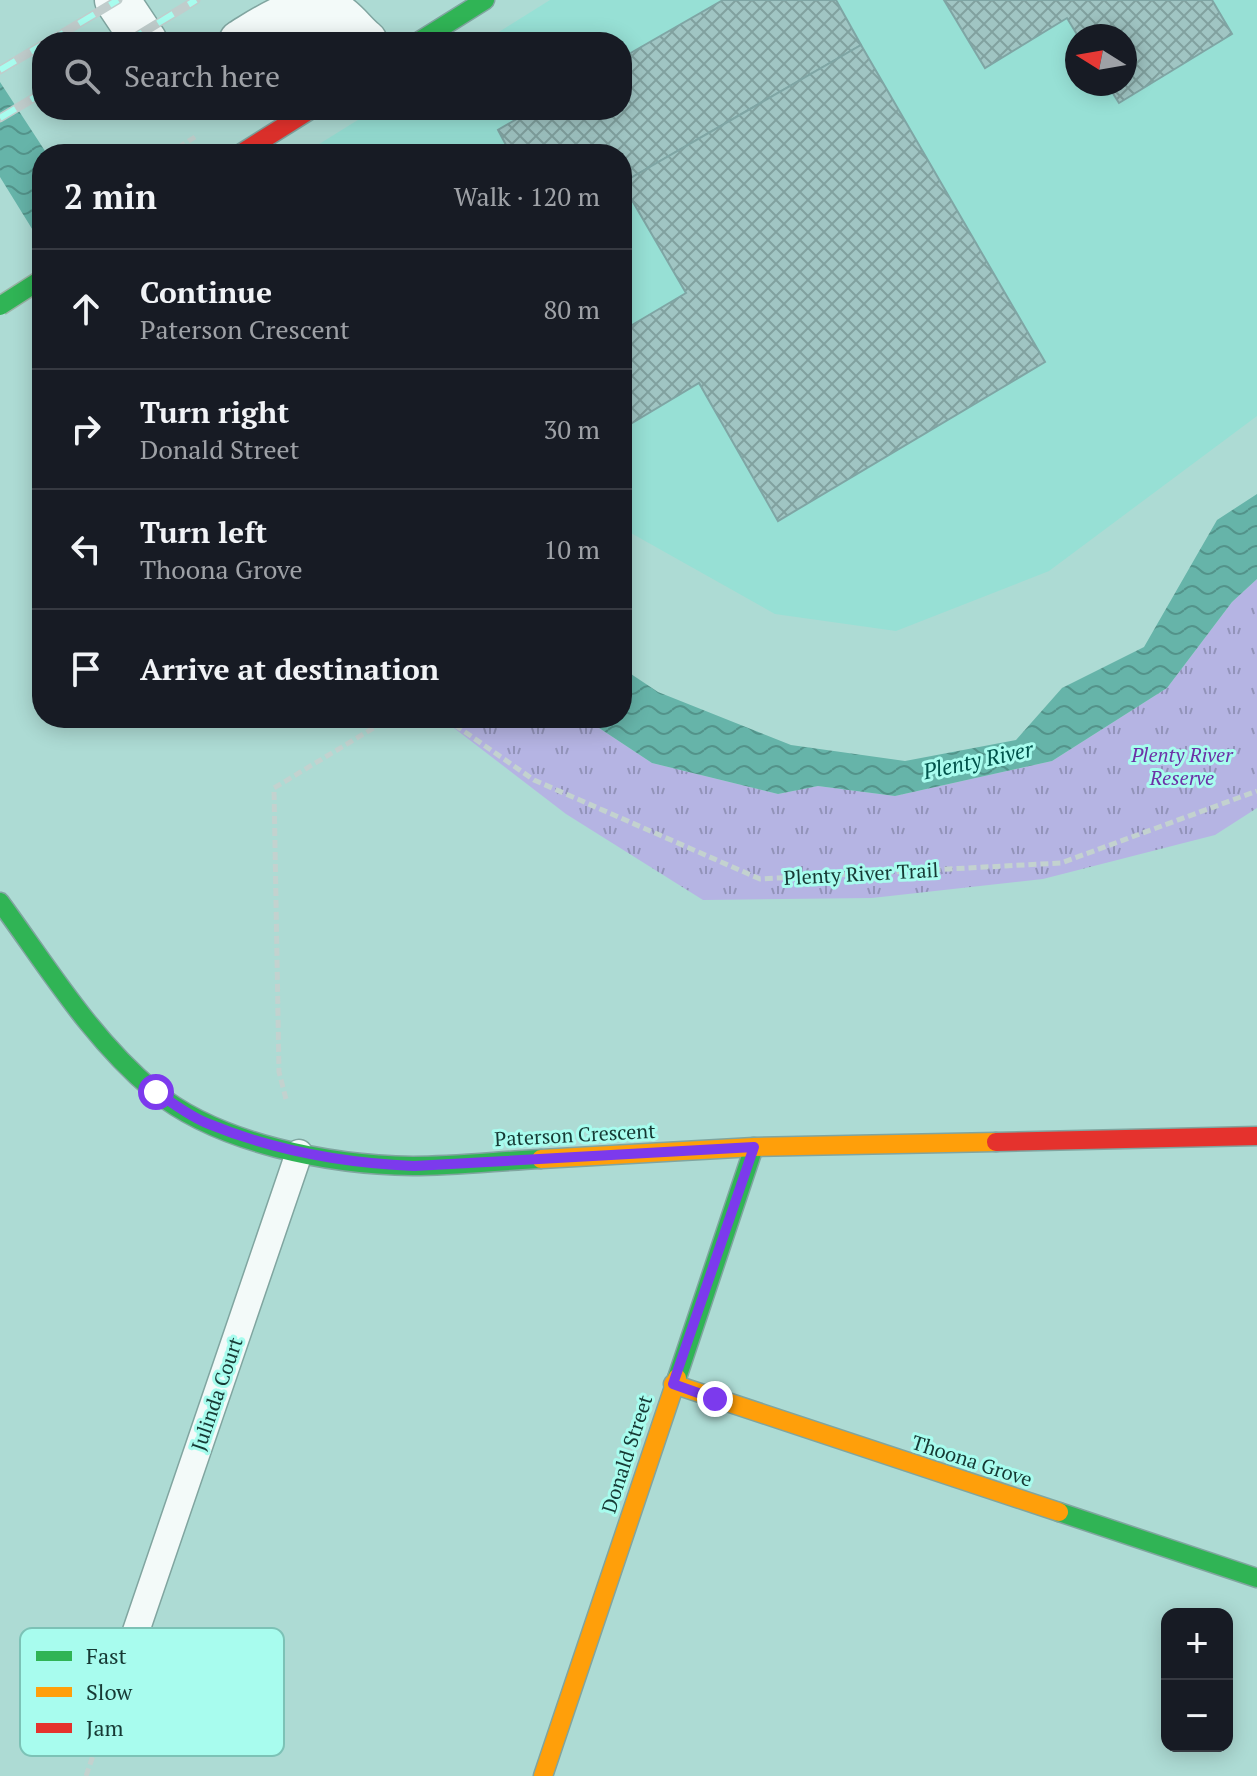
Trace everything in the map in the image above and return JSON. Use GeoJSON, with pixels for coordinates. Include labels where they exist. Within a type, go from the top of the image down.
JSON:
{"type":"FeatureCollection","features":[{"type":"Feature","properties":{"kind":"street"},"geometry":{"type":"LineString","coordinates":[[117,0],[138,32]]}},
{"type":"Feature","properties":{"kind":"street"},"geometry":{"type":"LineString","coordinates":[[434,32],[485,0]]}},
{"type":"Feature","properties":{"kind":"street"},"geometry":{"type":"LineString","coordinates":[[258,32],[286,15],[310,9],[324,10],[338,16],[355,32]]}},
{"type":"Feature","properties":{"kind":"street"},"geometry":{"type":"LineString","coordinates":[[256,144],[294,120]]}},
{"type":"Feature","properties":{"kind":"street"},"geometry":{"type":"LineString","coordinates":[[0,306],[32,285]]}},
{"type":"Feature","properties":{"kind":"street","name":"Paterson Crescent"},"geometry":{"type":"LineString","coordinates":[[0,902],[104,1041],[156,1092],[207,1123],[299,1153],[360,1164],[414,1166],[754,1147],[1257,1136]]}},
{"type":"Feature","properties":{"kind":"street","name":"Donald Street"},"geometry":{"type":"LineString","coordinates":[[543,1776],[754,1147]]}},
{"type":"Feature","properties":{"kind":"street","name":"Thoona Grove"},"geometry":{"type":"LineString","coordinates":[[673,1384],[1257,1578]]}},
{"type":"Feature","properties":{"kind":"lane","name":"Julinda Court"},"geometry":{"type":"LineString","coordinates":[[137,1628],[299,1153]]}},
{"type":"Feature","properties":{"kind":"path"},"geometry":{"type":"LineString","coordinates":[[299,1153],[279,1072],[274,788],[373,728]]}},
{"type":"Feature","properties":{"kind":"path","name":"Plenty River Trail"},"geometry":{"type":"LineString","coordinates":[[459,728],[534,780],[760,879],[1061,863],[1257,791]]}},
{"type":"Feature","properties":{"kind":"path"},"geometry":{"type":"LineString","coordinates":[[86,1776],[93,1756]]}},
{"type":"Feature","properties":{"kind":"shaded area"},"geometry":{"type":"Polygon","coordinates":[[[550,0],[1257,0],[1257,416],[1049,571],[896,631],[775,614],[632,534],[632,144],[319,144],[358,120],[632,120],[632,32],[499,32],[550,0]]]}},
{"type":"Feature","properties":{"kind":"green space","name":"Plenty River Reserve"},"geometry":{"type":"Polygon","coordinates":[[[1257,579],[1257,808],[1215,835],[1043,879],[872,898],[703,900],[566,814],[454,728],[599,728],[652,763],[778,794],[818,786],[895,796],[1052,761],[1167,688],[1232,602],[1257,579]]]}},
{"type":"Feature","properties":{"kind":"water"},"geometry":{"type":"Polygon","coordinates":[[[0,82],[40,144],[32,144],[32,229],[0,177],[0,82]]]}},
{"type":"Feature","properties":{"kind":"water","name":"Plenty River"},"geometry":{"type":"Polygon","coordinates":[[[1257,494],[1257,579],[1232,602],[1167,688],[1052,761],[895,796],[818,786],[778,794],[652,763],[599,728],[632,728],[632,675],[658,692],[791,745],[905,761],[1016,740],[1062,688],[1144,647],[1217,520],[1257,494]]]}},
{"type":"Feature","properties":{"kind":"building"},"geometry":{"type":"Polygon","coordinates":[[[723,0],[836,0],[861,45],[632,177],[632,144],[505,144],[498,130],[515,120],[632,120],[632,52],[723,0]]]}},
{"type":"Feature","properties":{"kind":"building"},"geometry":{"type":"Polygon","coordinates":[[[944,0],[1212,0],[1232,34],[1137,92],[1137,24],[1071,24],[1067,18],[985,68],[944,0]]]}},
{"type":"Feature","properties":{"kind":"building"},"geometry":{"type":"Polygon","coordinates":[[[861,45],[1045,362],[778,521],[699,383],[632,423],[632,325],[686,293],[632,200],[632,177],[861,45]]]}},
{"type":"Feature","properties":{"kind":"building"},"geometry":{"type":"Polygon","coordinates":[[[1115,96],[1130,96],[1119,103],[1115,96]]]}},
{"type":"Feature","properties":{"kind":"railway"},"geometry":{"type":"LineString","coordinates":[[65,32],[118,0]]}},
{"type":"Feature","properties":{"kind":"railway"},"geometry":{"type":"LineString","coordinates":[[143,32],[196,0]]}},
{"type":"Feature","properties":{"kind":"railway"},"geometry":{"type":"LineString","coordinates":[[0,70],[32,51]]}},
{"type":"Feature","properties":{"kind":"railway"},"geometry":{"type":"LineString","coordinates":[[0,118],[32,99]]}},
{"type":"Feature","properties":{"kind":"traffic: fast"},"geometry":{"type":"LineString","coordinates":[[434,32],[485,0]]}},
{"type":"Feature","properties":{"kind":"traffic: fast"},"geometry":{"type":"LineString","coordinates":[[0,306],[32,285]]}},
{"type":"Feature","properties":{"kind":"traffic: fast"},"geometry":{"type":"LineString","coordinates":[[0,902],[71,1001],[110,1049],[154,1091],[210,1125],[277,1148],[381,1165],[541,1159]]}},
{"type":"Feature","properties":{"kind":"traffic: fast"},"geometry":{"type":"LineString","coordinates":[[677,1378],[754,1147]]}},
{"type":"Feature","properties":{"kind":"traffic: fast"},"geometry":{"type":"LineString","coordinates":[[1059,1512],[1257,1578]]}},
{"type":"Feature","properties":{"kind":"traffic: slow"},"geometry":{"type":"LineString","coordinates":[[541,1159],[754,1147],[996,1142]]}},
{"type":"Feature","properties":{"kind":"traffic: slow"},"geometry":{"type":"LineString","coordinates":[[543,1776],[677,1378]]}},
{"type":"Feature","properties":{"kind":"traffic: slow"},"geometry":{"type":"LineString","coordinates":[[673,1384],[1059,1512]]}},
{"type":"Feature","properties":{"kind":"traffic: jam"},"geometry":{"type":"LineString","coordinates":[[256,144],[294,120]]}},
{"type":"Feature","properties":{"kind":"traffic: jam"},"geometry":{"type":"LineString","coordinates":[[996,1142],[1257,1136]]}},
{"type":"Feature","properties":{"kind":"route"},"geometry":{"type":"LineString","coordinates":[[156,1092],[207,1123],[299,1153],[360,1164],[414,1166],[754,1147],[673,1384],[715,1399]]}}]}
